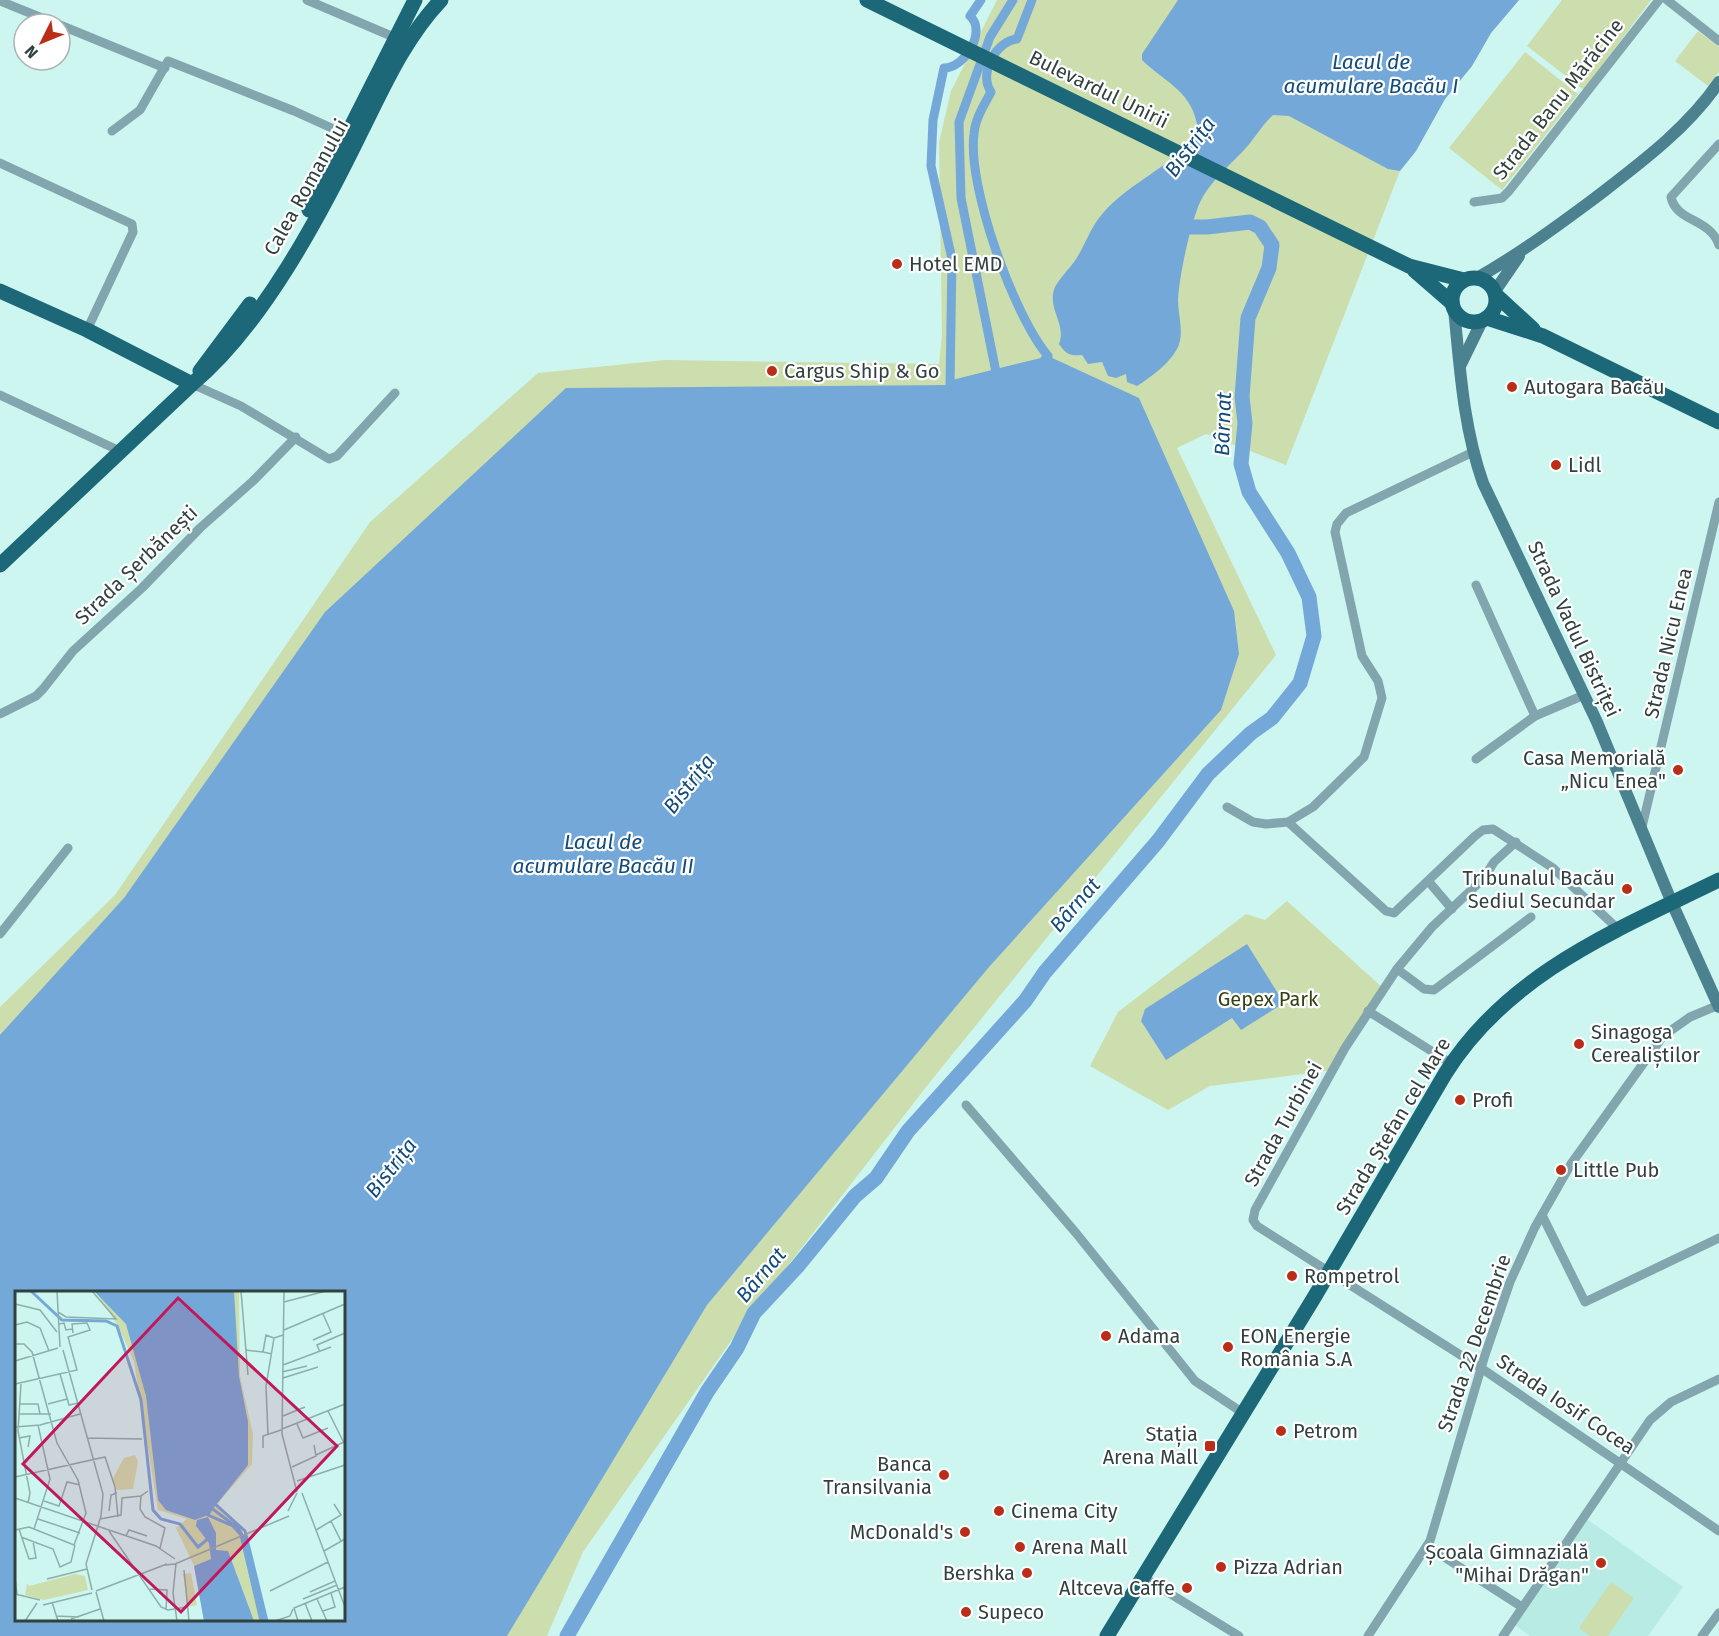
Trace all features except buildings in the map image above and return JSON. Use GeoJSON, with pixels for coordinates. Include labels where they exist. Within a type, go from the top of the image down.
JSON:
{"type":"FeatureCollection","features":[{"type":"Feature","properties":{"kind":"main road","name":"Calea Romanului"},"geometry":{"type":"LineString","coordinates":[[0,565],[218,362],[256,314],[316,217],[402,41],[416,0]]}},
{"type":"Feature","properties":{"kind":"main road","name":"Calea Romanului"},"geometry":{"type":"LineString","coordinates":[[192,384],[210,355],[248,308],[308,211],[347,135],[402,41],[441,0]]}},
{"type":"Feature","properties":{"kind":"main road","name":"Bulevardul Unirii"},"geometry":{"type":"LineString","coordinates":[[867,0],[1409,267],[1453,306]]}},
{"type":"Feature","properties":{"kind":"main road"},"geometry":{"type":"LineString","coordinates":[[1719,82],[1691,115],[1658,147],[1521,253],[1457,286],[1453,306],[1468,322],[1484,320],[1543,336],[1719,422]]}},
{"type":"Feature","properties":{"kind":"main road"},"geometry":{"type":"LineString","coordinates":[[1459,367],[1484,320],[1493,312],[1495,293],[1521,253]]}},
{"type":"Feature","properties":{"kind":"main road","name":"Bulevardul Unirii"},"geometry":{"type":"LineString","coordinates":[[1409,267],[1470,279]]}},
{"type":"Feature","properties":{"kind":"main road"},"geometry":{"type":"LineString","coordinates":[[1470,279],[1490,285],[1508,309],[1543,336]]}},
{"type":"Feature","properties":{"kind":"main road"},"geometry":{"type":"LineString","coordinates":[[0,291],[87,330],[192,384]]}},
{"type":"Feature","properties":{"kind":"main road","name":"Strada Vadul Bistriței"},"geometry":{"type":"LineString","coordinates":[[1453,306],[1463,407],[1473,452],[1496,510],[1584,694],[1642,827],[1671,903],[1719,1006]]}},
{"type":"Feature","properties":{"kind":"main road","name":"Strada Ștefan cel Mare"},"geometry":{"type":"LineString","coordinates":[[1107,1636],[1329,1273],[1452,1064],[1489,1019],[1523,987],[1570,955],[1719,880]]}},
{"type":"Feature","properties":{"kind":"street"},"geometry":{"type":"LineString","coordinates":[[307,0],[402,41]]}},
{"type":"Feature","properties":{"kind":"street","name":"Strada Banu Mărăcine"},"geometry":{"type":"LineString","coordinates":[[1474,202],[1502,198],[1509,191],[1659,0]]}},
{"type":"Feature","properties":{"kind":"street"},"geometry":{"type":"LineString","coordinates":[[1667,0],[1719,41]]}},
{"type":"Feature","properties":{"kind":"street"},"geometry":{"type":"LineString","coordinates":[[0,2],[26,12]]}},
{"type":"Feature","properties":{"kind":"street"},"geometry":{"type":"LineString","coordinates":[[72,30],[165,68]]}},
{"type":"Feature","properties":{"kind":"street"},"geometry":{"type":"LineString","coordinates":[[112,131],[140,110],[168,61],[347,135]]}},
{"type":"Feature","properties":{"kind":"street"},"geometry":{"type":"LineString","coordinates":[[1719,144],[1671,197],[1677,210],[1706,226],[1715,234],[1719,245]]}},
{"type":"Feature","properties":{"kind":"street"},"geometry":{"type":"LineString","coordinates":[[0,163],[132,224],[133,232],[87,330]]}},
{"type":"Feature","properties":{"kind":"street"},"geometry":{"type":"LineString","coordinates":[[192,384],[241,406],[296,437],[322,455],[334,458],[395,393]]}},
{"type":"Feature","properties":{"kind":"street"},"geometry":{"type":"LineString","coordinates":[[0,395],[122,452]]}},
{"type":"Feature","properties":{"kind":"street","name":"Strada Șerbănești"},"geometry":{"type":"LineString","coordinates":[[0,714],[36,696],[73,651],[142,588],[200,528],[253,481],[296,437]]}},
{"type":"Feature","properties":{"kind":"street"},"geometry":{"type":"LineString","coordinates":[[1227,807],[1253,822],[1288,822],[1313,807],[1364,757],[1382,698],[1381,690],[1362,657],[1352,601],[1335,532],[1341,517],[1473,452]]}},
{"type":"Feature","properties":{"kind":"street","name":"Strada Nicu Enea"},"geometry":{"type":"LineString","coordinates":[[1642,827],[1719,502]]}},
{"type":"Feature","properties":{"kind":"street"},"geometry":{"type":"LineString","coordinates":[[1476,585],[1534,716]]}},
{"type":"Feature","properties":{"kind":"street"},"geometry":{"type":"LineString","coordinates":[[1476,759],[1534,716],[1584,694]]}},
{"type":"Feature","properties":{"kind":"street"},"geometry":{"type":"LineString","coordinates":[[1625,787],[1654,780]]}},
{"type":"Feature","properties":{"kind":"street"},"geometry":{"type":"LineString","coordinates":[[1288,822],[1386,911],[1394,913],[1483,830],[1493,829],[1553,868],[1618,929]]}},
{"type":"Feature","properties":{"kind":"street","name":"Strada Turbinei"},"geometry":{"type":"LineString","coordinates":[[1329,1273],[1257,1226],[1253,1220],[1261,1200],[1368,1011],[1397,969],[1431,927],[1485,878],[1494,862],[1516,842]]}},
{"type":"Feature","properties":{"kind":"street"},"geometry":{"type":"LineString","coordinates":[[0,934],[68,849]]}},
{"type":"Feature","properties":{"kind":"street"},"geometry":{"type":"LineString","coordinates":[[1428,882],[1452,909]]}},
{"type":"Feature","properties":{"kind":"street"},"geometry":{"type":"LineString","coordinates":[[1397,969],[1424,989],[1434,990],[1531,917]]}},
{"type":"Feature","properties":{"kind":"street","name":"Strada 22 Decembrie"},"geometry":{"type":"LineString","coordinates":[[1368,1636],[1427,1546],[1510,1281],[1542,1215],[1571,1164],[1663,1036],[1690,1017],[1719,1006]]}},
{"type":"Feature","properties":{"kind":"street"},"geometry":{"type":"LineString","coordinates":[[1368,1011],[1452,1064]]}},
{"type":"Feature","properties":{"kind":"street"},"geometry":{"type":"LineString","coordinates":[[966,1105],[1076,1233],[1195,1381],[1243,1413]]}},
{"type":"Feature","properties":{"kind":"street"},"geometry":{"type":"LineString","coordinates":[[1542,1215],[1585,1302],[1719,1238]]}},
{"type":"Feature","properties":{"kind":"street","name":"Strada Iosif Cocea"},"geometry":{"type":"LineString","coordinates":[[1329,1273],[1481,1368],[1719,1531]]}},
{"type":"Feature","properties":{"kind":"street"},"geometry":{"type":"LineString","coordinates":[[1503,1636],[1660,1409],[1719,1378]]}},
{"type":"Feature","properties":{"kind":"street"},"geometry":{"type":"LineString","coordinates":[[1427,1546],[1522,1608]]}},
{"type":"Feature","properties":{"kind":"street"},"geometry":{"type":"LineString","coordinates":[[1143,1577],[1239,1636]]}},
{"type":"Feature","properties":{"kind":"street"},"geometry":{"type":"LineString","coordinates":[[1702,1636],[1719,1612]]}},
{"type":"Feature","properties":{"kind":"shaded area","name":"Școala Gimnazială \"Mihai Drăgan\""},"geometry":{"type":"Polygon","coordinates":[[[1584,1517],[1683,1587],[1648,1636],[1530,1636],[1512,1623],[1584,1517]]]}},
{"type":"Feature","properties":{"kind":"green space","name":"Lacul de acumulare Bacău II"},"geometry":{"type":"Polygon","coordinates":[[[997,0],[1519,0],[1491,33],[1472,66],[1445,99],[1416,151],[1400,171],[1286,465],[1206,434],[1177,448],[1276,655],[930,1082],[745,1321],[583,1552],[547,1636],[0,1636],[0,1007],[115,895],[370,522],[538,373],[665,360],[939,364],[942,334],[939,142],[951,91],[997,0]]]}},
{"type":"Feature","properties":{"kind":"green space"},"geometry":{"type":"Polygon","coordinates":[[[1562,0],[1651,0],[1584,90],[1527,46],[1562,0]]]}},
{"type":"Feature","properties":{"kind":"green space"},"geometry":{"type":"Polygon","coordinates":[[[1698,31],[1719,47],[1719,72],[1708,86],[1675,61],[1698,31]]]}},
{"type":"Feature","properties":{"kind":"green space"},"geometry":{"type":"Polygon","coordinates":[[[1525,52],[1578,94],[1502,190],[1449,148],[1525,52]]]}},
{"type":"Feature","properties":{"kind":"green space","name":"Gepex Park"},"geometry":{"type":"Polygon","coordinates":[[[1287,901],[1385,990],[1333,1070],[1210,1086],[1168,1110],[1090,1066],[1118,1012],[1246,914],[1265,920],[1287,901]]]}},
{"type":"Feature","properties":{"kind":"green space"},"geometry":{"type":"Polygon","coordinates":[[[1611,1582],[1634,1598],[1608,1636],[1590,1636],[1579,1628],[1611,1582]]]}},
{"type":"Feature","properties":{"kind":"water","name":"Lacul de acumulare Bacău I"},"geometry":{"type":"Polygon","coordinates":[[[1178,0],[1519,0],[1491,33],[1472,66],[1445,99],[1416,151],[1400,171],[1388,169],[1289,116],[1273,115],[1269,119],[1211,185],[1201,201],[1191,230],[1180,280],[1178,300],[1181,337],[1177,349],[1165,365],[1137,386],[1127,382],[1126,374],[1116,378],[1108,376],[1102,362],[1088,364],[1082,355],[1066,353],[1059,344],[1061,337],[1053,295],[1055,287],[1081,251],[1095,223],[1108,208],[1181,151],[1191,141],[1197,129],[1192,110],[1181,93],[1142,60],[1142,54],[1178,0]]]}},
{"type":"Feature","properties":{"kind":"water","name":"Lacul de acumulare Bacău II"},"geometry":{"type":"Polygon","coordinates":[[[1048,356],[1139,398],[1234,611],[1239,654],[1221,710],[989,967],[707,1305],[507,1636],[0,1636],[0,1035],[124,898],[325,612],[566,388],[950,385],[1043,363],[1048,356]]]}},
{"type":"Feature","properties":{"kind":"water"},"geometry":{"type":"Polygon","coordinates":[[[1247,944],[1284,1003],[1241,1030],[1232,1018],[1166,1060],[1141,1021],[1145,1009],[1247,944]]]}},
{"type":"Feature","properties":{"kind":"waterway"},"geometry":{"type":"LineString","coordinates":[[981,0],[970,16],[975,23],[976,30],[971,48],[959,62],[944,68],[933,120],[931,166],[952,259],[950,385],[1043,362],[1048,356],[1021,312],[996,250],[985,217],[974,157],[976,123],[991,92],[987,76],[988,67],[1002,45],[1017,39],[1032,0]]}},
{"type":"Feature","properties":{"kind":"waterway"},"geometry":{"type":"LineString","coordinates":[[997,377],[961,198],[959,122],[990,37],[1013,0]]}},
{"type":"Feature","properties":{"kind":"waterway","name":"Bârnat"},"geometry":{"type":"LineString","coordinates":[[567,1636],[707,1392],[737,1348],[754,1313],[797,1267],[855,1196],[876,1178],[908,1131],[1025,1001],[1045,972],[1158,841],[1208,774],[1251,733],[1272,718],[1300,683],[1314,636],[1309,597],[1288,553],[1249,492],[1241,464],[1245,423],[1242,397],[1248,318],[1269,268],[1272,245],[1260,227],[1250,222],[1207,227],[1172,227]]}},
{"type":"Feature","properties":{"kind":"place","name":"Hotel EMD"},"geometry":{"type":"Point","coordinates":[897,264]}},
{"type":"Feature","properties":{"kind":"place","name":"Cargus Ship & Go"},"geometry":{"type":"Point","coordinates":[772,371]}},
{"type":"Feature","properties":{"kind":"place","name":"Autogara Bacău"},"geometry":{"type":"Point","coordinates":[1512,387]}},
{"type":"Feature","properties":{"kind":"place","name":"Lidl"},"geometry":{"type":"Point","coordinates":[1556,465]}},
{"type":"Feature","properties":{"kind":"place","name":"Casa Memorială „Nicu Enea\""},"geometry":{"type":"Point","coordinates":[1678,770]}},
{"type":"Feature","properties":{"kind":"place","name":"Tribunalul Bacău Sediul Secundar"},"geometry":{"type":"Point","coordinates":[1627,889]}},
{"type":"Feature","properties":{"kind":"place","name":"Sinagoga Cerealiștilor"},"geometry":{"type":"Point","coordinates":[1579,1044]}},
{"type":"Feature","properties":{"kind":"place","name":"Profi"},"geometry":{"type":"Point","coordinates":[1460,1100]}},
{"type":"Feature","properties":{"kind":"place","name":"Little Pub"},"geometry":{"type":"Point","coordinates":[1561,1170]}},
{"type":"Feature","properties":{"kind":"place","name":"Rompetrol"},"geometry":{"type":"Point","coordinates":[1292,1276]}},
{"type":"Feature","properties":{"kind":"place","name":"Adama"},"geometry":{"type":"Point","coordinates":[1106,1336]}},
{"type":"Feature","properties":{"kind":"place","name":"EON Energie România S.A"},"geometry":{"type":"Point","coordinates":[1228,1347]}},
{"type":"Feature","properties":{"kind":"place","name":"Petrom"},"geometry":{"type":"Point","coordinates":[1281,1431]}},
{"type":"Feature","properties":{"kind":"place","name":"Stația Arena Mall"},"geometry":{"type":"Point","coordinates":[1210,1446]}},
{"type":"Feature","properties":{"kind":"place","name":"Banca Transilvania"},"geometry":{"type":"Point","coordinates":[944,1475]}},
{"type":"Feature","properties":{"kind":"place","name":"Cinema City"},"geometry":{"type":"Point","coordinates":[999,1511]}},
{"type":"Feature","properties":{"kind":"place","name":"McDonald's"},"geometry":{"type":"Point","coordinates":[965,1532]}},
{"type":"Feature","properties":{"kind":"place","name":"Arena Mall"},"geometry":{"type":"Point","coordinates":[1020,1547]}},
{"type":"Feature","properties":{"kind":"place","name":"Școala Gimnazială \"Mihai Drăgan\""},"geometry":{"type":"Point","coordinates":[1601,1563]}},
{"type":"Feature","properties":{"kind":"place","name":"Pizza Adrian"},"geometry":{"type":"Point","coordinates":[1221,1567]}},
{"type":"Feature","properties":{"kind":"place","name":"Bershka"},"geometry":{"type":"Point","coordinates":[1027,1573]}},
{"type":"Feature","properties":{"kind":"place","name":"Altceva Caffe"},"geometry":{"type":"Point","coordinates":[1187,1588]}},
{"type":"Feature","properties":{"kind":"place","name":"Supeco"},"geometry":{"type":"Point","coordinates":[966,1612]}},
{"type":"Feature","properties":{"kind":"water label","name":"Bistrița"},"geometry":{"type":"Point","coordinates":[1190,147]}},
{"type":"Feature","properties":{"kind":"water label","name":"Bistrița"},"geometry":{"type":"Point","coordinates":[689,784]}},
{"type":"Feature","properties":{"kind":"water label","name":"Bistrița"},"geometry":{"type":"Point","coordinates":[391,1168]}}]}
